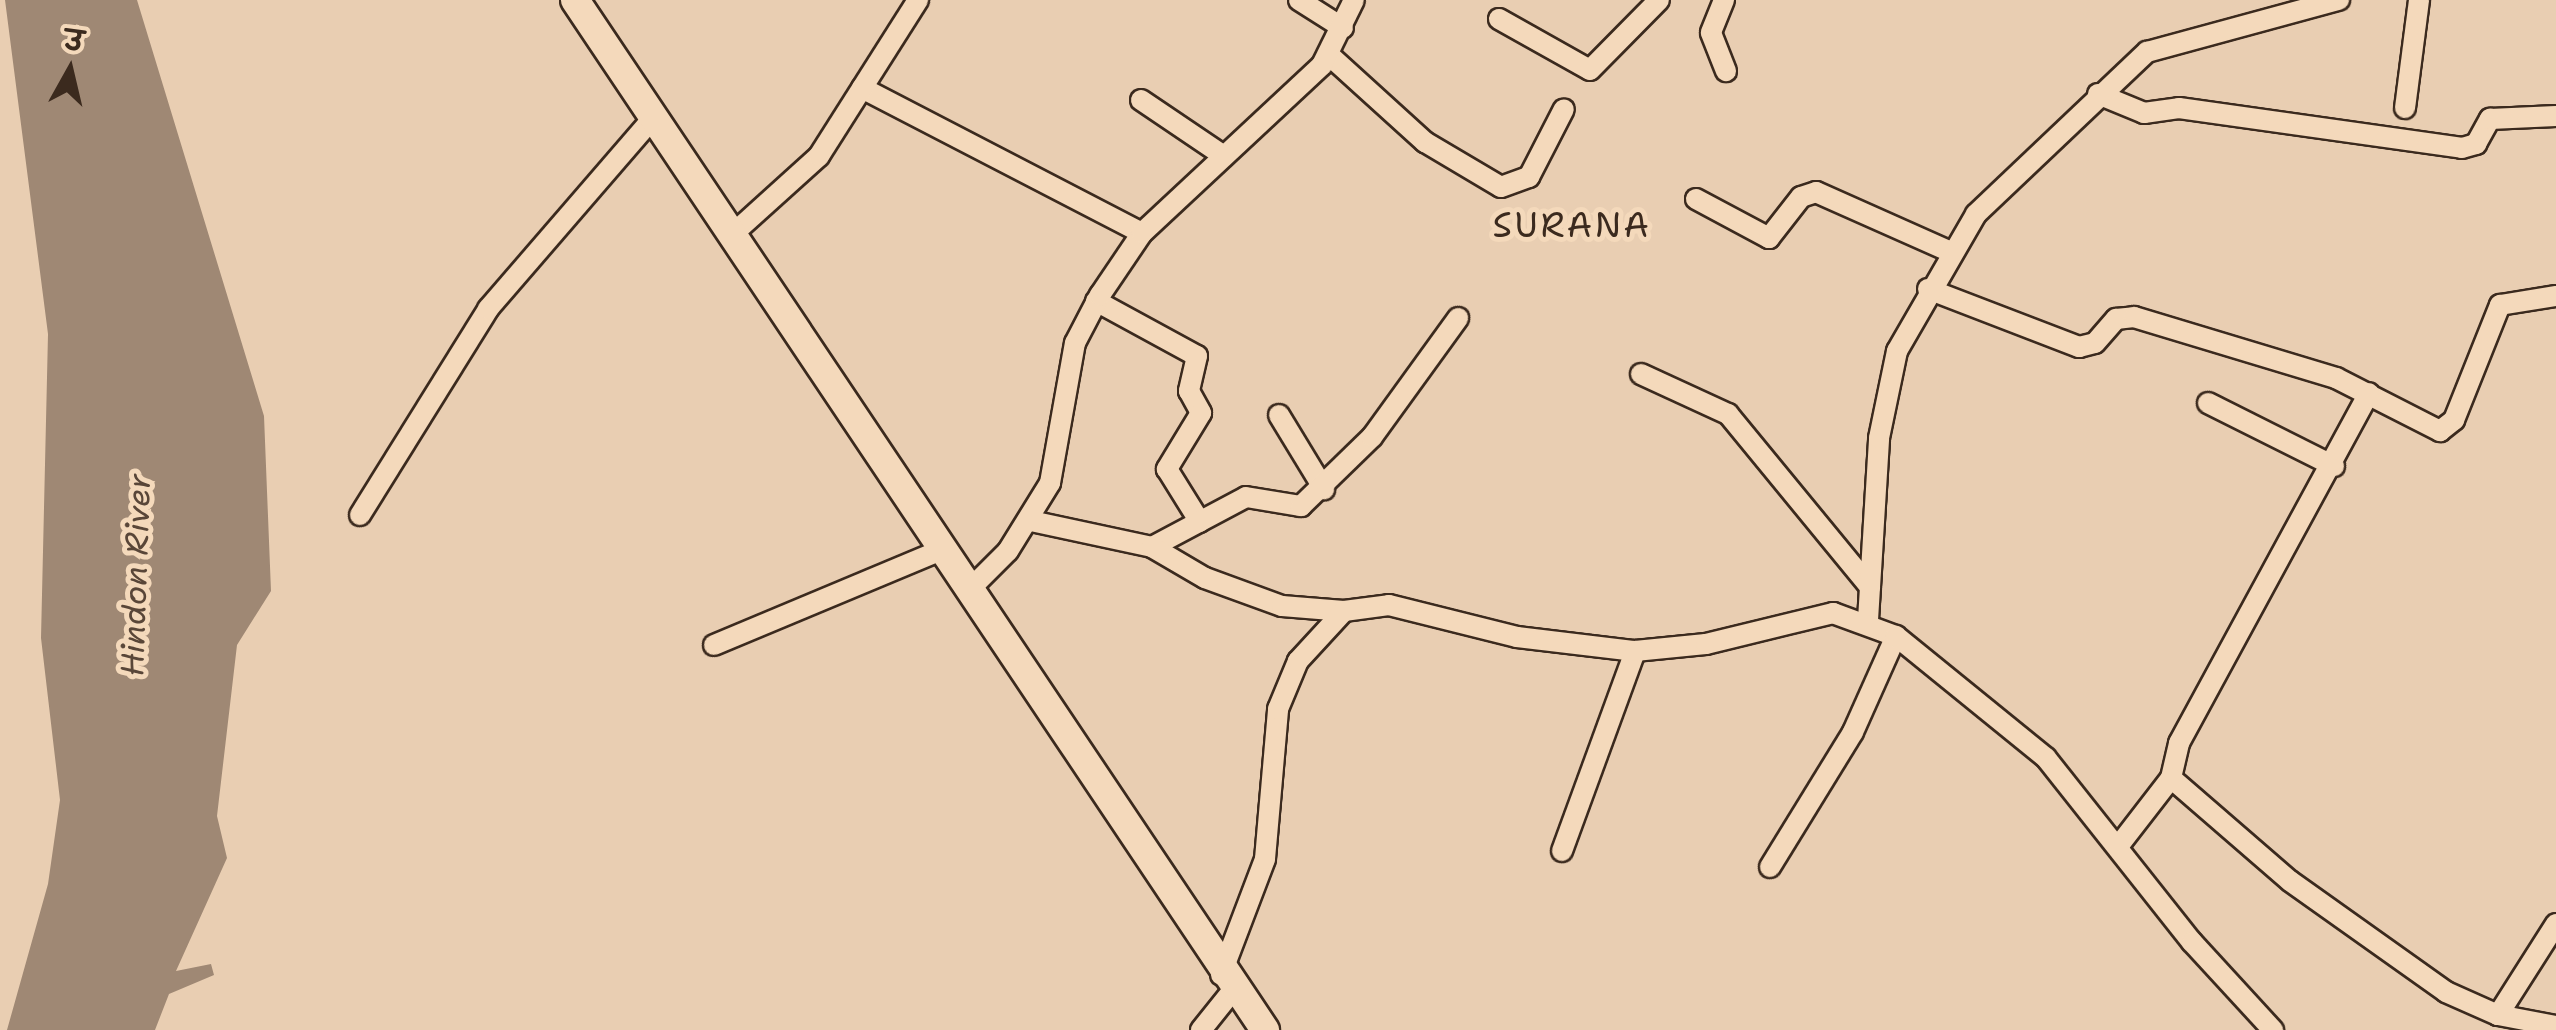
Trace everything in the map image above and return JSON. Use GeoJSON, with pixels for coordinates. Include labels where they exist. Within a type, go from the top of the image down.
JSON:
{"type":"FeatureCollection","features":[{"type":"Feature","properties":{"kind":"street"},"geometry":{"type":"LineString","coordinates":[[575,0],[652,118],[736,232],[1227,982],[1265,1030]]}},
{"type":"Feature","properties":{"kind":"street"},"geometry":{"type":"LineString","coordinates":[[736,232],[801,178],[918,0]]}},
{"type":"Feature","properties":{"kind":"street"},"geometry":{"type":"LineString","coordinates":[[1299,0],[1343,28]]}},
{"type":"Feature","properties":{"kind":"street"},"geometry":{"type":"LineString","coordinates":[[970,588],[1031,521],[1057,464],[1075,343],[1096,301],[1142,233],[1330,55],[1354,0]]}},
{"type":"Feature","properties":{"kind":"street"},"geometry":{"type":"LineString","coordinates":[[1499,19],[1590,70],[1659,0]]}},
{"type":"Feature","properties":{"kind":"street"},"geometry":{"type":"LineString","coordinates":[[1724,0],[1711,33],[1726,71]]}},
{"type":"Feature","properties":{"kind":"street"},"geometry":{"type":"LineString","coordinates":[[1868,620],[1885,396],[1928,289],[1989,200],[2098,94],[2148,52],[2292,6],[2339,0]]}},
{"type":"Feature","properties":{"kind":"street"},"geometry":{"type":"LineString","coordinates":[[2405,108],[2419,0]]}},
{"type":"Feature","properties":{"kind":"street"},"geometry":{"type":"LineString","coordinates":[[1330,55],[1425,142],[1501,188],[1529,177],[1564,110]]}},
{"type":"Feature","properties":{"kind":"street"},"geometry":{"type":"LineString","coordinates":[[862,88],[1142,233]]}},
{"type":"Feature","properties":{"kind":"street"},"geometry":{"type":"LineString","coordinates":[[2098,94],[2144,114],[2180,108],[2462,148],[2476,144],[2490,119],[2556,116]]}},
{"type":"Feature","properties":{"kind":"street"},"geometry":{"type":"LineString","coordinates":[[1141,100],[1224,156]]}},
{"type":"Feature","properties":{"kind":"street"},"geometry":{"type":"LineString","coordinates":[[360,515],[488,309],[652,118]]}},
{"type":"Feature","properties":{"kind":"street"},"geometry":{"type":"LineString","coordinates":[[1696,200],[1769,238],[1801,197],[1816,192],[1951,252]]}},
{"type":"Feature","properties":{"kind":"street"},"geometry":{"type":"LineString","coordinates":[[1928,289],[2079,347],[2095,342],[2116,319],[2134,316],[2369,393],[2423,427],[2447,428],[2500,304],[2556,296]]}},
{"type":"Feature","properties":{"kind":"street"},"geometry":{"type":"LineString","coordinates":[[1096,301],[1197,356],[1190,391],[1201,413],[1167,469],[1200,522]]}},
{"type":"Feature","properties":{"kind":"street"},"geometry":{"type":"LineString","coordinates":[[1152,547],[1246,497],[1292,508],[1324,489],[1458,318]]}},
{"type":"Feature","properties":{"kind":"street"},"geometry":{"type":"LineString","coordinates":[[1640,374],[1728,414],[1870,587]]}},
{"type":"Feature","properties":{"kind":"street"},"geometry":{"type":"LineString","coordinates":[[2120,844],[2171,778],[2179,742],[2334,466],[2369,393]]}},
{"type":"Feature","properties":{"kind":"street"},"geometry":{"type":"LineString","coordinates":[[2208,403],[2334,466]]}},
{"type":"Feature","properties":{"kind":"street"},"geometry":{"type":"LineString","coordinates":[[1279,415],[1324,489]]}},
{"type":"Feature","properties":{"kind":"street"},"geometry":{"type":"LineString","coordinates":[[1031,521],[1152,547],[1204,578],[1282,606],[1344,611],[1389,605],[1533,640],[1635,651],[1706,644],[1814,614],[1868,620],[1896,636],[2028,741],[2120,844],[2192,942],[2273,1030]]}},
{"type":"Feature","properties":{"kind":"street"},"geometry":{"type":"LineString","coordinates":[[714,646],[943,549]]}},
{"type":"Feature","properties":{"kind":"street"},"geometry":{"type":"LineString","coordinates":[[1200,1030],[1227,982],[1266,859],[1278,709],[1298,661],[1344,611]]}},
{"type":"Feature","properties":{"kind":"street"},"geometry":{"type":"LineString","coordinates":[[1770,867],[1853,732],[1896,636]]}},
{"type":"Feature","properties":{"kind":"street"},"geometry":{"type":"LineString","coordinates":[[1562,850],[1635,651]]}},
{"type":"Feature","properties":{"kind":"street"},"geometry":{"type":"LineString","coordinates":[[2171,778],[2290,880],[2446,992],[2498,1015],[2556,1026]]}},
{"type":"Feature","properties":{"kind":"street"},"geometry":{"type":"LineString","coordinates":[[2498,1015],[2556,924]]}},
{"type":"Feature","properties":{"kind":"water","name":"Hindon River"},"geometry":{"type":"Polygon","coordinates":[[[5,0],[137,0],[264,416],[271,591],[237,645],[217,816],[227,858],[176,971],[211,964],[214,975],[169,994],[155,1030],[7,1030],[48,884],[60,800],[41,638],[48,334],[5,0]]]}},
{"type":"Feature","properties":{"kind":"district","name":"SURANA"},"geometry":{"type":"Point","coordinates":[1572,225]}}]}
